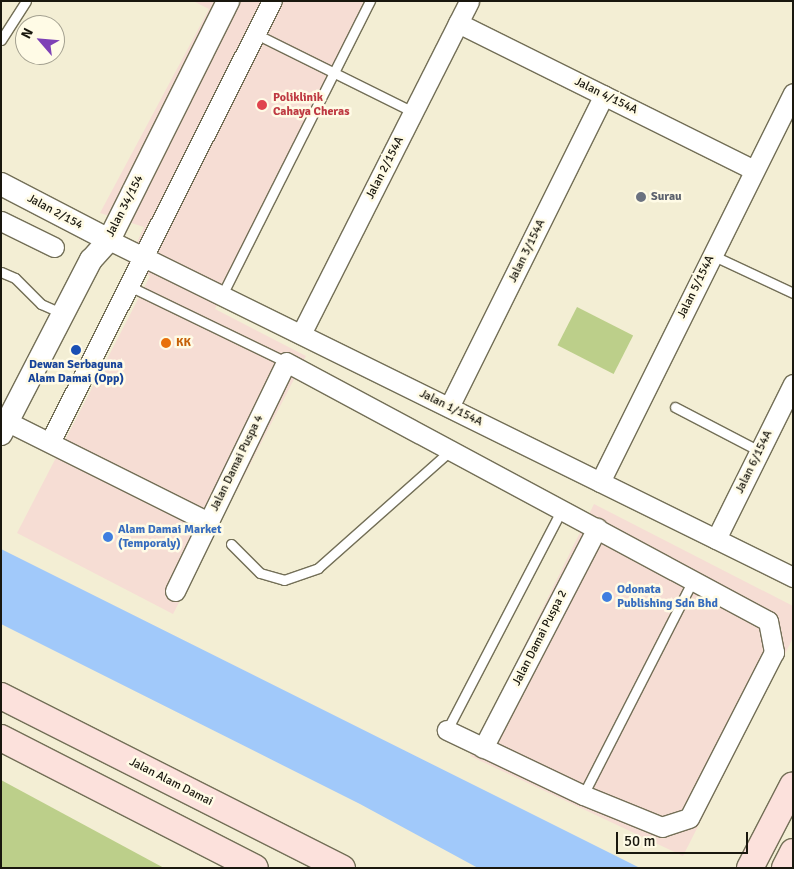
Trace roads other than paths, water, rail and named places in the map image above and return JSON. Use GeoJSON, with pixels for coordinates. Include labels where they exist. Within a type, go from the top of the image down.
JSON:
{"type":"FeatureCollection","features":[{"type":"Feature","properties":{"kind":"main road","name":"Jalan Alam Damai"},"geometry":{"type":"LineString","coordinates":[[1,696],[342,868]]}},
{"type":"Feature","properties":{"kind":"main road"},"geometry":{"type":"LineString","coordinates":[[1,738],[255,868]]}},
{"type":"Feature","properties":{"kind":"main road"},"geometry":{"type":"LineString","coordinates":[[750,868],[793,785]]}},
{"type":"Feature","properties":{"kind":"main road"},"geometry":{"type":"LineString","coordinates":[[785,868],[793,852]]}},
{"type":"Feature","properties":{"kind":"street","name":"Jalan 34/154"},"geometry":{"type":"LineString","coordinates":[[4,428],[91,260],[109,240],[228,1]]}},
{"type":"Feature","properties":{"kind":"street"},"geometry":{"type":"LineString","coordinates":[[50,442],[272,1]]}},
{"type":"Feature","properties":{"kind":"street","name":"Jalan 2/154A"},"geometry":{"type":"LineString","coordinates":[[301,334],[469,1]]}},
{"type":"Feature","properties":{"kind":"street","name":"Jalan 4/154A"},"geometry":{"type":"LineString","coordinates":[[458,22],[754,170]]}},
{"type":"Feature","properties":{"kind":"street","name":"Jalan 5/154A"},"geometry":{"type":"LineString","coordinates":[[600,482],[793,93]]}},
{"type":"Feature","properties":{"kind":"street","name":"Jalan 3/154A"},"geometry":{"type":"LineString","coordinates":[[449,407],[604,96]]}},
{"type":"Feature","properties":{"kind":"street","name":"Jalan 2/154"},"geometry":{"type":"LineString","coordinates":[[1,184],[109,240]]}},
{"type":"Feature","properties":{"kind":"street"},"geometry":{"type":"LineString","coordinates":[[1,221],[54,247]]}},
{"type":"Feature","properties":{"kind":"street","name":"Jalan 1/154A"},"geometry":{"type":"LineString","coordinates":[[109,240],[793,577]]}},
{"type":"Feature","properties":{"kind":"street"},"geometry":{"type":"LineString","coordinates":[[286,362],[768,621],[774,652],[689,818],[662,826],[583,796],[447,730]]}},
{"type":"Feature","properties":{"kind":"street","name":"Jalan Damai Puspa 4"},"geometry":{"type":"LineString","coordinates":[[175,592],[286,362]]}},
{"type":"Feature","properties":{"kind":"street","name":"Jalan 6/154A"},"geometry":{"type":"LineString","coordinates":[[716,539],[793,384]]}},
{"type":"Feature","properties":{"kind":"street"},"geometry":{"type":"LineString","coordinates":[[4,428],[50,442],[209,522]]}},
{"type":"Feature","properties":{"kind":"street","name":"Jalan Damai Puspa 2"},"geometry":{"type":"LineString","coordinates":[[483,748],[597,528]]}},
{"type":"Feature","properties":{"kind":"lane"},"geometry":{"type":"LineString","coordinates":[[1,40],[26,1]]}},
{"type":"Feature","properties":{"kind":"lane"},"geometry":{"type":"LineString","coordinates":[[222,295],[370,1]]}},
{"type":"Feature","properties":{"kind":"lane"},"geometry":{"type":"LineString","coordinates":[[256,34],[413,112]]}},
{"type":"Feature","properties":{"kind":"lane"},"geometry":{"type":"LineString","coordinates":[[712,254],[793,293]]}},
{"type":"Feature","properties":{"kind":"lane"},"geometry":{"type":"LineString","coordinates":[[1,272],[15,278],[41,304],[63,314]]}},
{"type":"Feature","properties":{"kind":"lane"},"geometry":{"type":"LineString","coordinates":[[129,286],[286,362]]}},
{"type":"Feature","properties":{"kind":"lane"},"geometry":{"type":"LineString","coordinates":[[675,407],[759,451]]}},
{"type":"Feature","properties":{"kind":"lane"},"geometry":{"type":"LineString","coordinates":[[231,544],[260,573],[284,580],[318,568],[451,450]]}},
{"type":"Feature","properties":{"kind":"lane"},"geometry":{"type":"LineString","coordinates":[[447,730],[562,509]]}},
{"type":"Feature","properties":{"kind":"lane"},"geometry":{"type":"LineString","coordinates":[[583,796],[693,579]]}},
{"type":"Feature","properties":{"kind":"water"},"geometry":{"type":"Polygon","coordinates":[[[1,549],[640,868],[478,868],[360,804],[1,624],[1,549]]]}},
{"type":"Feature","properties":{"kind":"place","name":"Poliklinik Cahaya Cheras"},"geometry":{"type":"Point","coordinates":[262,105]}},
{"type":"Feature","properties":{"kind":"place","name":"Surau"},"geometry":{"type":"Point","coordinates":[641,197]}},
{"type":"Feature","properties":{"kind":"place","name":"KK"},"geometry":{"type":"Point","coordinates":[166,343]}},
{"type":"Feature","properties":{"kind":"place","name":"Dewan Serbaguna Alam Damai (Opp)"},"geometry":{"type":"Point","coordinates":[76,350]}},
{"type":"Feature","properties":{"kind":"place","name":"Alam Damai Market (Temporaly)"},"geometry":{"type":"Point","coordinates":[108,537]}},
{"type":"Feature","properties":{"kind":"place","name":"Odonata Publishing Sdn Bhd"},"geometry":{"type":"Point","coordinates":[607,597]}}]}
